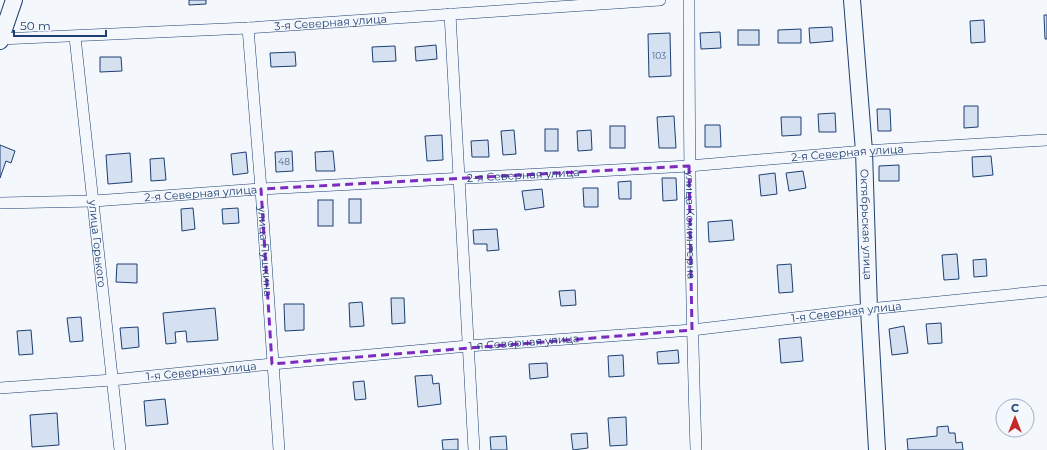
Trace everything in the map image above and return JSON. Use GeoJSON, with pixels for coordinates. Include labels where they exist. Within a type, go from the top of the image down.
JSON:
{"type":"FeatureCollection","features":[{"type":"Feature","properties":{"kind":"street"},"geometry":{"type":"LineString","coordinates":[[0,40],[14,0]]}},
{"type":"Feature","properties":{"kind":"street","name":"3-я Северная улица"},"geometry":{"type":"LineString","coordinates":[[0,40],[248,28],[660,0]]}},
{"type":"Feature","properties":{"kind":"street","name":"улица Коминтерна"},"geometry":{"type":"LineString","coordinates":[[689,0],[689,166],[696,450]]}},
{"type":"Feature","properties":{"kind":"street","name":"Октябрьская улица"},"geometry":{"type":"LineString","coordinates":[[852,0],[864,151],[869,309],[877,450]]}},
{"type":"Feature","properties":{"kind":"street"},"geometry":{"type":"LineString","coordinates":[[450,14],[474,450]]}},
{"type":"Feature","properties":{"kind":"street","name":"улица Пушкина"},"geometry":{"type":"LineString","coordinates":[[248,28],[261,189],[278,450]]}},
{"type":"Feature","properties":{"kind":"street","name":"улица Горького"},"geometry":{"type":"LineString","coordinates":[[75,36],[120,450]]}},
{"type":"Feature","properties":{"kind":"street","name":"2-я Северная улица"},"geometry":{"type":"LineString","coordinates":[[0,203],[94,201],[261,189],[689,166],[864,151],[1047,140]]}},
{"type":"Feature","properties":{"kind":"street","name":"1-я Северная улица"},"geometry":{"type":"LineString","coordinates":[[0,388],[112,380],[468,346],[692,330],[869,309],[1047,291]]}},
{"type":"Feature","properties":{"kind":"highlighted area"},"geometry":{"type":"Polygon","coordinates":[[[689,166],[692,330],[272,364],[261,189],[689,166]]]}},
{"type":"Feature","properties":{"kind":"building"},"geometry":{"type":"Polygon","coordinates":[[[189,0],[206,0],[206,4],[189,5],[189,0]]]}},
{"type":"Feature","properties":{"kind":"building"},"geometry":{"type":"Polygon","coordinates":[[[1044,15],[1047,15],[1047,39],[1045,39],[1044,15]]]}},
{"type":"Feature","properties":{"kind":"building"},"geometry":{"type":"Polygon","coordinates":[[[984,20],[985,42],[971,43],[970,21],[984,20]]]}},
{"type":"Feature","properties":{"kind":"building"},"geometry":{"type":"Polygon","coordinates":[[[832,27],[833,41],[810,43],[809,28],[832,27]]]}},
{"type":"Feature","properties":{"kind":"building"},"geometry":{"type":"Polygon","coordinates":[[[801,29],[801,43],[778,43],[778,30],[801,29]]]}},
{"type":"Feature","properties":{"kind":"building"},"geometry":{"type":"Polygon","coordinates":[[[738,30],[759,30],[759,45],[738,45],[738,30]]]}},
{"type":"Feature","properties":{"kind":"building"},"geometry":{"type":"Polygon","coordinates":[[[720,32],[721,48],[701,49],[700,33],[720,32]]]}},
{"type":"Feature","properties":{"kind":"building"},"geometry":{"type":"Polygon","coordinates":[[[670,33],[671,76],[649,77],[648,34],[670,33]]]}},
{"type":"Feature","properties":{"kind":"building"},"geometry":{"type":"Polygon","coordinates":[[[436,45],[437,59],[416,61],[415,47],[436,45]]]}},
{"type":"Feature","properties":{"kind":"building"},"geometry":{"type":"Polygon","coordinates":[[[395,46],[396,61],[373,62],[372,47],[395,46]]]}},
{"type":"Feature","properties":{"kind":"building"},"geometry":{"type":"Polygon","coordinates":[[[295,52],[296,66],[271,67],[270,53],[295,52]]]}},
{"type":"Feature","properties":{"kind":"building"},"geometry":{"type":"Polygon","coordinates":[[[100,57],[121,57],[122,71],[100,72],[100,57]]]}},
{"type":"Feature","properties":{"kind":"building"},"geometry":{"type":"Polygon","coordinates":[[[964,106],[978,106],[978,127],[964,128],[964,106]]]}},
{"type":"Feature","properties":{"kind":"building"},"geometry":{"type":"Polygon","coordinates":[[[877,109],[890,109],[891,131],[878,131],[877,109]]]}},
{"type":"Feature","properties":{"kind":"building"},"geometry":{"type":"Polygon","coordinates":[[[835,113],[836,132],[819,132],[818,114],[835,113]]]}},
{"type":"Feature","properties":{"kind":"building"},"geometry":{"type":"Polygon","coordinates":[[[674,116],[676,148],[659,148],[657,117],[674,116]]]}},
{"type":"Feature","properties":{"kind":"building"},"geometry":{"type":"Polygon","coordinates":[[[781,117],[801,117],[801,135],[782,136],[781,117]]]}},
{"type":"Feature","properties":{"kind":"building"},"geometry":{"type":"Polygon","coordinates":[[[705,125],[720,125],[721,147],[705,147],[705,125]]]}},
{"type":"Feature","properties":{"kind":"building"},"geometry":{"type":"Polygon","coordinates":[[[610,126],[625,126],[625,148],[610,148],[610,126]]]}},
{"type":"Feature","properties":{"kind":"building"},"geometry":{"type":"Polygon","coordinates":[[[545,129],[558,129],[558,151],[545,151],[545,129]]]}},
{"type":"Feature","properties":{"kind":"building"},"geometry":{"type":"Polygon","coordinates":[[[514,130],[516,154],[503,155],[501,131],[514,130]]]}},
{"type":"Feature","properties":{"kind":"building"},"geometry":{"type":"Polygon","coordinates":[[[591,130],[592,150],[578,151],[577,131],[591,130]]]}},
{"type":"Feature","properties":{"kind":"building"},"geometry":{"type":"Polygon","coordinates":[[[442,135],[443,160],[427,161],[425,136],[442,135]]]}},
{"type":"Feature","properties":{"kind":"building"},"geometry":{"type":"Polygon","coordinates":[[[488,140],[489,157],[472,157],[471,141],[488,140]]]}},
{"type":"Feature","properties":{"kind":"building"},"geometry":{"type":"Polygon","coordinates":[[[0,145],[15,151],[11,163],[6,161],[0,178],[0,145]]]}},
{"type":"Feature","properties":{"kind":"building"},"geometry":{"type":"Polygon","coordinates":[[[292,151],[293,171],[276,172],[275,152],[292,151]]]}},
{"type":"Feature","properties":{"kind":"building"},"geometry":{"type":"Polygon","coordinates":[[[333,151],[335,171],[316,171],[315,152],[333,151]]]}},
{"type":"Feature","properties":{"kind":"building"},"geometry":{"type":"Polygon","coordinates":[[[246,152],[248,173],[233,175],[231,154],[246,152]]]}},
{"type":"Feature","properties":{"kind":"building"},"geometry":{"type":"Polygon","coordinates":[[[130,153],[132,182],[108,184],[106,155],[130,153]]]}},
{"type":"Feature","properties":{"kind":"building"},"geometry":{"type":"Polygon","coordinates":[[[991,156],[993,175],[973,177],[972,157],[991,156]]]}},
{"type":"Feature","properties":{"kind":"building"},"geometry":{"type":"Polygon","coordinates":[[[164,158],[166,180],[151,181],[150,159],[164,158]]]}},
{"type":"Feature","properties":{"kind":"building"},"geometry":{"type":"Polygon","coordinates":[[[899,165],[899,181],[879,181],[879,166],[899,165]]]}},
{"type":"Feature","properties":{"kind":"building"},"geometry":{"type":"Polygon","coordinates":[[[803,171],[806,188],[789,191],[786,173],[803,171]]]}},
{"type":"Feature","properties":{"kind":"building"},"geometry":{"type":"Polygon","coordinates":[[[775,173],[777,194],[761,196],[759,175],[775,173]]]}},
{"type":"Feature","properties":{"kind":"building"},"geometry":{"type":"Polygon","coordinates":[[[662,178],[676,178],[677,200],[663,201],[662,178]]]}},
{"type":"Feature","properties":{"kind":"building"},"geometry":{"type":"Polygon","coordinates":[[[631,181],[631,199],[619,199],[618,182],[631,181]]]}},
{"type":"Feature","properties":{"kind":"building"},"geometry":{"type":"Polygon","coordinates":[[[583,188],[598,188],[598,207],[584,207],[583,188]]]}},
{"type":"Feature","properties":{"kind":"building"},"geometry":{"type":"Polygon","coordinates":[[[542,189],[544,207],[525,210],[522,191],[542,189]]]}},
{"type":"Feature","properties":{"kind":"building"},"geometry":{"type":"Polygon","coordinates":[[[349,199],[361,199],[361,223],[349,223],[349,199]]]}},
{"type":"Feature","properties":{"kind":"building"},"geometry":{"type":"Polygon","coordinates":[[[318,200],[333,200],[333,226],[318,226],[318,200]]]}},
{"type":"Feature","properties":{"kind":"building"},"geometry":{"type":"Polygon","coordinates":[[[193,208],[195,229],[182,231],[181,209],[193,208]]]}},
{"type":"Feature","properties":{"kind":"building"},"geometry":{"type":"Polygon","coordinates":[[[238,208],[239,223],[223,224],[222,209],[238,208]]]}},
{"type":"Feature","properties":{"kind":"building"},"geometry":{"type":"Polygon","coordinates":[[[732,220],[734,240],[709,242],[708,222],[732,220]]]}},
{"type":"Feature","properties":{"kind":"building"},"geometry":{"type":"Polygon","coordinates":[[[497,229],[499,250],[487,251],[487,244],[474,244],[473,230],[497,229]]]}},
{"type":"Feature","properties":{"kind":"building"},"geometry":{"type":"Polygon","coordinates":[[[957,254],[959,279],[944,280],[942,255],[957,254]]]}},
{"type":"Feature","properties":{"kind":"building"},"geometry":{"type":"Polygon","coordinates":[[[986,259],[987,276],[974,277],[973,260],[986,259]]]}},
{"type":"Feature","properties":{"kind":"building"},"geometry":{"type":"Polygon","coordinates":[[[117,264],[137,264],[137,283],[116,282],[117,264]]]}},
{"type":"Feature","properties":{"kind":"building"},"geometry":{"type":"Polygon","coordinates":[[[791,264],[793,292],[779,293],[777,265],[791,264]]]}},
{"type":"Feature","properties":{"kind":"building"},"geometry":{"type":"Polygon","coordinates":[[[575,290],[576,305],[561,306],[559,291],[575,290]]]}},
{"type":"Feature","properties":{"kind":"building"},"geometry":{"type":"Polygon","coordinates":[[[391,298],[404,298],[405,323],[392,324],[391,298]]]}},
{"type":"Feature","properties":{"kind":"building"},"geometry":{"type":"Polygon","coordinates":[[[362,302],[364,326],[350,327],[349,303],[362,302]]]}},
{"type":"Feature","properties":{"kind":"building"},"geometry":{"type":"Polygon","coordinates":[[[284,304],[304,304],[304,330],[285,331],[284,304]]]}},
{"type":"Feature","properties":{"kind":"building"},"geometry":{"type":"Polygon","coordinates":[[[215,308],[218,340],[187,342],[186,331],[175,332],[176,343],[166,344],[163,313],[215,308]]]}},
{"type":"Feature","properties":{"kind":"building"},"geometry":{"type":"Polygon","coordinates":[[[81,317],[83,341],[70,342],[67,318],[81,317]]]}},
{"type":"Feature","properties":{"kind":"building"},"geometry":{"type":"Polygon","coordinates":[[[941,323],[942,343],[928,344],[926,324],[941,323]]]}},
{"type":"Feature","properties":{"kind":"building"},"geometry":{"type":"Polygon","coordinates":[[[904,326],[908,353],[892,355],[889,329],[904,326]]]}},
{"type":"Feature","properties":{"kind":"building"},"geometry":{"type":"Polygon","coordinates":[[[138,327],[139,347],[122,349],[120,328],[138,327]]]}},
{"type":"Feature","properties":{"kind":"building"},"geometry":{"type":"Polygon","coordinates":[[[31,330],[33,354],[19,355],[17,331],[31,330]]]}},
{"type":"Feature","properties":{"kind":"building"},"geometry":{"type":"Polygon","coordinates":[[[801,337],[803,361],[781,363],[779,339],[801,337]]]}},
{"type":"Feature","properties":{"kind":"building"},"geometry":{"type":"Polygon","coordinates":[[[678,350],[679,363],[658,364],[657,352],[678,350]]]}},
{"type":"Feature","properties":{"kind":"building"},"geometry":{"type":"Polygon","coordinates":[[[623,355],[624,376],[609,377],[608,356],[623,355]]]}},
{"type":"Feature","properties":{"kind":"building"},"geometry":{"type":"Polygon","coordinates":[[[547,363],[548,377],[530,379],[529,364],[547,363]]]}},
{"type":"Feature","properties":{"kind":"building"},"geometry":{"type":"Polygon","coordinates":[[[432,375],[433,384],[439,383],[441,404],[418,407],[415,376],[432,375]]]}},
{"type":"Feature","properties":{"kind":"building"},"geometry":{"type":"Polygon","coordinates":[[[364,381],[366,399],[355,400],[353,382],[364,381]]]}},
{"type":"Feature","properties":{"kind":"building"},"geometry":{"type":"Polygon","coordinates":[[[165,399],[168,424],[146,426],[144,401],[165,399]]]}},
{"type":"Feature","properties":{"kind":"building"},"geometry":{"type":"Polygon","coordinates":[[[57,413],[59,445],[32,447],[30,415],[57,413]]]}},
{"type":"Feature","properties":{"kind":"building"},"geometry":{"type":"Polygon","coordinates":[[[626,417],[627,445],[610,446],[608,418],[626,417]]]}},
{"type":"Feature","properties":{"kind":"building"},"geometry":{"type":"Polygon","coordinates":[[[948,426],[949,433],[955,433],[956,443],[962,442],[963,450],[908,450],[907,439],[937,436],[937,427],[948,426]]]}},
{"type":"Feature","properties":{"kind":"building"},"geometry":{"type":"Polygon","coordinates":[[[587,433],[588,448],[573,450],[571,434],[587,433]]]}},
{"type":"Feature","properties":{"kind":"building"},"geometry":{"type":"Polygon","coordinates":[[[506,436],[507,450],[491,450],[490,437],[506,436]]]}},
{"type":"Feature","properties":{"kind":"building"},"geometry":{"type":"Polygon","coordinates":[[[458,439],[458,450],[443,450],[442,440],[458,439]]]}}]}
